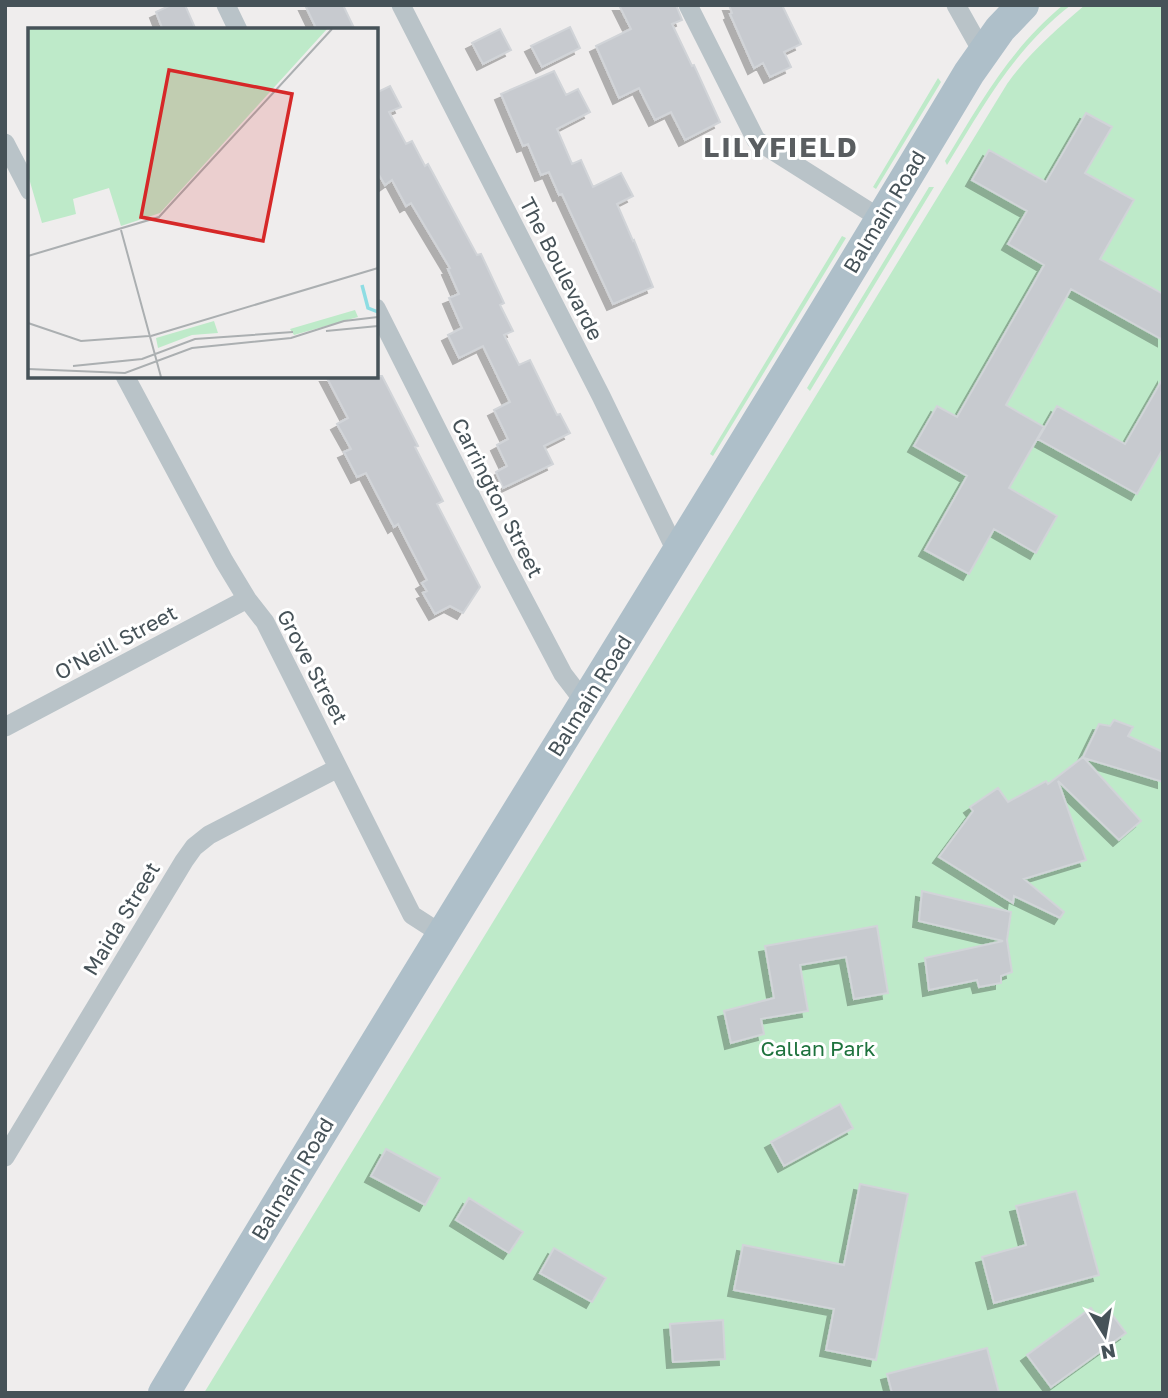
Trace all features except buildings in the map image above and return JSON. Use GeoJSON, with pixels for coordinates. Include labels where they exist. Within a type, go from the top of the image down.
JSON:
{"type":"FeatureCollection","features":[{"type":"Feature","properties":{"kind":"main road","name":"Balmain Road"},"geometry":{"type":"LineString","coordinates":[[164,1393],[286,1189],[678,555],[983,53],[1000,29],[1023,5]]}},
{"type":"Feature","properties":{"kind":"street"},"geometry":{"type":"LineString","coordinates":[[226,5],[237,28]]}},
{"type":"Feature","properties":{"kind":"street","name":"The Boulevarde"},"geometry":{"type":"LineString","coordinates":[[401,5],[601,396],[678,555]]}},
{"type":"Feature","properties":{"kind":"street"},"geometry":{"type":"LineString","coordinates":[[688,5],[756,140],[881,219]]}},
{"type":"Feature","properties":{"kind":"street"},"geometry":{"type":"LineString","coordinates":[[956,5],[983,53]]}},
{"type":"Feature","properties":{"kind":"street"},"geometry":{"type":"LineString","coordinates":[[5,143],[28,187]]}},
{"type":"Feature","properties":{"kind":"street","name":"Carrington Street"},"geometry":{"type":"LineString","coordinates":[[378,312],[503,560],[564,674],[586,704]]}},
{"type":"Feature","properties":{"kind":"street","name":"Grove Street"},"geometry":{"type":"LineString","coordinates":[[126,378],[224,561],[247,599],[265,622],[412,915],[443,935]]}},
{"type":"Feature","properties":{"kind":"street","name":"O'Neill Street"},"geometry":{"type":"LineString","coordinates":[[5,727],[247,599]]}},
{"type":"Feature","properties":{"kind":"street","name":"Maida Street"},"geometry":{"type":"LineString","coordinates":[[5,1157],[194,847],[209,835],[338,768]]}},
{"type":"Feature","properties":{"kind":"green space"},"geometry":{"type":"Polygon","coordinates":[[[1063,5],[1071,5],[1016,59],[947,165],[945,161],[958,139],[1012,58],[1044,22],[1063,5]]]}},
{"type":"Feature","properties":{"kind":"green space","name":"Callan Park"},"geometry":{"type":"Polygon","coordinates":[[[1085,5],[1163,5],[1163,1393],[204,1393],[1007,84],[1034,52],[1085,5]]]}},
{"type":"Feature","properties":{"kind":"green space"},"geometry":{"type":"Polygon","coordinates":[[[938,78],[941,82],[876,189],[873,187],[938,78]]]}},
{"type":"Feature","properties":{"kind":"green space"},"geometry":{"type":"Polygon","coordinates":[[[929,187],[934,187],[810,391],[807,388],[929,187]]]}},
{"type":"Feature","properties":{"kind":"green space"},"geometry":{"type":"Polygon","coordinates":[[[842,236],[846,238],[713,456],[710,454],[842,236]]]}},
{"type":"Feature","properties":{"kind":"district","name":"LILYFIELD"},"geometry":{"type":"Point","coordinates":[781,147]}}]}
